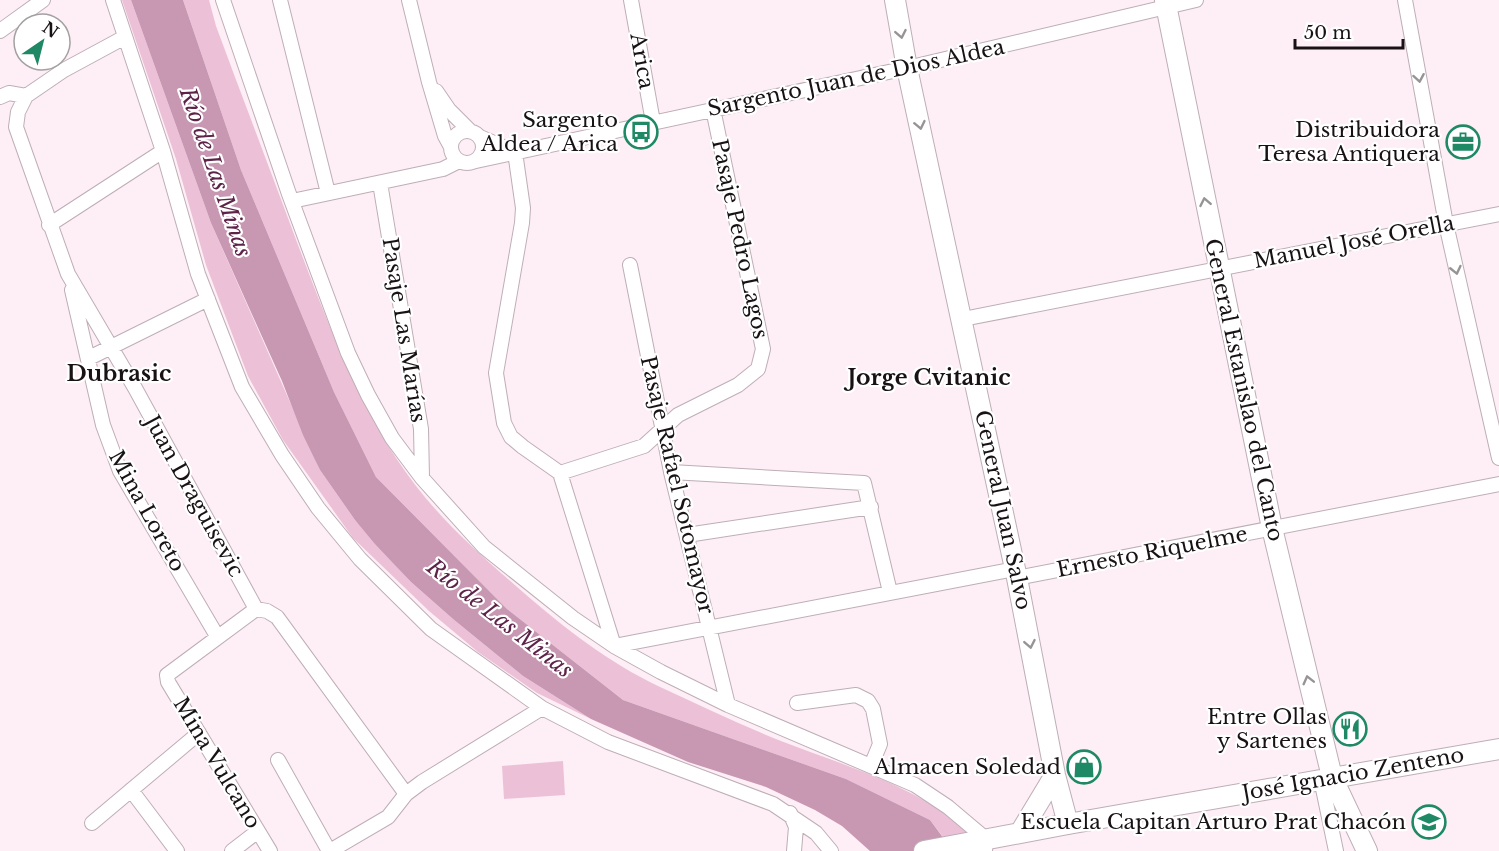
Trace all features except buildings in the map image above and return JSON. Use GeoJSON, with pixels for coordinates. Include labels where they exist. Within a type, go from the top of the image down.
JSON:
{"type":"FeatureCollection","features":[{"type":"Feature","properties":{"kind":"street"},"geometry":{"type":"LineString","coordinates":[[0,31],[43,0]]}},
{"type":"Feature","properties":{"kind":"street"},"geometry":{"type":"LineString","coordinates":[[113,0],[163,151],[198,274],[242,387],[282,455],[318,508],[360,559],[430,629],[542,708],[608,742],[753,795],[789,813],[816,833],[831,851]]}},
{"type":"Feature","properties":{"kind":"street"},"geometry":{"type":"LineString","coordinates":[[223,0],[292,201],[348,353],[392,438],[422,478],[484,547],[573,618],[614,646],[728,705],[915,785],[948,807],[980,844]]}},
{"type":"Feature","properties":{"kind":"street"},"geometry":{"type":"LineString","coordinates":[[280,0],[328,193]]}},
{"type":"Feature","properties":{"kind":"street"},"geometry":{"type":"LineString","coordinates":[[409,0],[429,82],[445,136],[455,158],[465,163],[476,161],[483,153],[484,147],[475,134],[449,110],[429,82]]}},
{"type":"Feature","properties":{"kind":"street","name":"Arica"},"geometry":{"type":"LineString","coordinates":[[631,0],[652,122]]}},
{"type":"Feature","properties":{"kind":"street","name":"General Juan Salvo"},"geometry":{"type":"LineString","coordinates":[[895,0],[907,68],[1016,573],[1055,775],[1068,824]]}},
{"type":"Feature","properties":{"kind":"street","name":"Sargento Juan de Dios Aldea"},"geometry":{"type":"LineString","coordinates":[[476,161],[907,68],[1166,3],[1196,0]]}},
{"type":"Feature","properties":{"kind":"street"},"geometry":{"type":"LineString","coordinates":[[1405,0],[1446,224],[1499,458]]}},
{"type":"Feature","properties":{"kind":"street","name":"General Estanislao del Canto"},"geometry":{"type":"LineString","coordinates":[[1166,3],[1218,270],[1326,778],[1367,851]]}},
{"type":"Feature","properties":{"kind":"street"},"geometry":{"type":"LineString","coordinates":[[0,97],[9,93],[26,96],[64,70],[125,37]]}},
{"type":"Feature","properties":{"kind":"street","name":"Juan Draguisevic"},"geometry":{"type":"LineString","coordinates":[[26,96],[18,112],[16,127],[68,274],[256,609]]}},
{"type":"Feature","properties":{"kind":"street","name":"Pasaje Pedro Lagos"},"geometry":{"type":"LineString","coordinates":[[663,431],[678,415],[738,385],[758,369],[763,349],[712,110]]}},
{"type":"Feature","properties":{"kind":"street"},"geometry":{"type":"LineString","coordinates":[[451,147],[455,136],[459,133],[475,134],[515,152],[523,208],[496,373],[504,423],[511,436],[560,473],[614,646]]}},
{"type":"Feature","properties":{"kind":"street"},"geometry":{"type":"LineString","coordinates":[[49,225],[163,151]]}},
{"type":"Feature","properties":{"kind":"street"},"geometry":{"type":"LineString","coordinates":[[292,201],[443,169],[459,161]]}},
{"type":"Feature","properties":{"kind":"street","name":"Pasaje Las Marías"},"geometry":{"type":"LineString","coordinates":[[380,183],[421,429],[422,478]]}},
{"type":"Feature","properties":{"kind":"street","name":"Manuel José Orella"},"geometry":{"type":"LineString","coordinates":[[963,320],[1499,213]]}},
{"type":"Feature","properties":{"kind":"street","name":"Pasaje Rafael Sotomayor"},"geometry":{"type":"LineString","coordinates":[[630,265],[671,471],[728,705]]}},
{"type":"Feature","properties":{"kind":"street","name":"Mina Loreto"},"geometry":{"type":"LineString","coordinates":[[68,274],[103,425],[120,471],[217,636]]}},
{"type":"Feature","properties":{"kind":"street"},"geometry":{"type":"LineString","coordinates":[[89,358],[208,299]]}},
{"type":"Feature","properties":{"kind":"street"},"geometry":{"type":"LineString","coordinates":[[560,473],[644,446],[663,431]]}},
{"type":"Feature","properties":{"kind":"street"},"geometry":{"type":"LineString","coordinates":[[671,471],[864,483],[891,592]]}},
{"type":"Feature","properties":{"kind":"street","name":"Ernesto Riquelme"},"geometry":{"type":"LineString","coordinates":[[614,646],[891,592],[1016,573],[1272,528],[1499,484]]}},
{"type":"Feature","properties":{"kind":"street"},"geometry":{"type":"LineString","coordinates":[[687,535],[871,507]]}},
{"type":"Feature","properties":{"kind":"street"},"geometry":{"type":"LineString","coordinates":[[217,636],[256,609],[267,611],[277,617],[406,794]]}},
{"type":"Feature","properties":{"kind":"street","name":"Mina Vulcano"},"geometry":{"type":"LineString","coordinates":[[217,636],[167,675],[168,682],[270,851]]}},
{"type":"Feature","properties":{"kind":"street"},"geometry":{"type":"LineString","coordinates":[[797,703],[856,695],[868,702],[873,709],[880,744],[871,766]]}},
{"type":"Feature","properties":{"kind":"street"},"geometry":{"type":"LineString","coordinates":[[278,760],[329,851],[388,817],[406,794],[422,782],[542,708]]}},
{"type":"Feature","properties":{"kind":"street"},"geometry":{"type":"LineString","coordinates":[[92,823],[199,734]]}},
{"type":"Feature","properties":{"kind":"street","name":"José Ignacio Zenteno"},"geometry":{"type":"LineString","coordinates":[[924,851],[980,844],[1020,833],[1068,824],[1499,748]]}},
{"type":"Feature","properties":{"kind":"street"},"geometry":{"type":"LineString","coordinates":[[1020,833],[1055,775]]}},
{"type":"Feature","properties":{"kind":"street"},"geometry":{"type":"LineString","coordinates":[[1326,778],[1336,851]]}},
{"type":"Feature","properties":{"kind":"street"},"geometry":{"type":"LineString","coordinates":[[131,790],[177,851]]}},
{"type":"Feature","properties":{"kind":"street"},"geometry":{"type":"LineString","coordinates":[[789,813],[796,827],[794,851]]}},
{"type":"Feature","properties":{"kind":"street"},"geometry":{"type":"LineString","coordinates":[[232,851],[258,831]]}},
{"type":"Feature","properties":{"kind":"shaded area"},"geometry":{"type":"Polygon","coordinates":[[[122,0],[131,0],[211,223],[320,470],[355,520],[411,582],[523,676],[591,719],[537,693],[478,652],[429,611],[353,538],[283,440],[248,376],[206,265],[176,159],[122,0]]]}},
{"type":"Feature","properties":{"kind":"shaded area"},"geometry":{"type":"Polygon","coordinates":[[[183,0],[209,0],[216,26],[298,245],[348,370],[396,458],[416,486],[454,529],[539,606],[571,632],[622,667],[750,728],[855,768],[905,790],[929,803],[968,834],[943,837],[930,820],[846,779],[623,700],[507,609],[376,477],[334,392],[241,170],[183,0]]]}},
{"type":"Feature","properties":{"kind":"shaded area"},"geometry":{"type":"Polygon","coordinates":[[[563,761],[565,795],[504,799],[502,766],[563,761]]]}},
{"type":"Feature","properties":{"kind":"water","name":"Río de Las Minas"},"geometry":{"type":"Polygon","coordinates":[[[131,0],[183,0],[241,170],[334,392],[376,477],[507,609],[623,700],[846,779],[930,820],[953,851],[870,851],[842,826],[815,810],[766,787],[688,762],[591,719],[523,676],[411,582],[355,520],[320,470],[303,435],[282,381],[211,223],[131,0]]]}},
{"type":"Feature","properties":{"kind":"place","name":"Sargento Aldea / Arica"},"geometry":{"type":"Point","coordinates":[641,132]}},
{"type":"Feature","properties":{"kind":"place","name":"Distribuidora Teresa Antiquera"},"geometry":{"type":"Point","coordinates":[1463,142]}},
{"type":"Feature","properties":{"kind":"place","name":"Entre Ollas y Sartenes"},"geometry":{"type":"Point","coordinates":[1350,729]}},
{"type":"Feature","properties":{"kind":"place","name":"Almacen Soledad"},"geometry":{"type":"Point","coordinates":[1084,767]}},
{"type":"Feature","properties":{"kind":"place","name":"Escuela Capitan Arturo Prat Chacón"},"geometry":{"type":"Point","coordinates":[1429,822]}},
{"type":"Feature","properties":{"kind":"district","name":"Dubrasic"},"geometry":{"type":"Point","coordinates":[119,373]}},
{"type":"Feature","properties":{"kind":"district","name":"Jorge Cvitanic"},"geometry":{"type":"Point","coordinates":[929,377]}}]}
